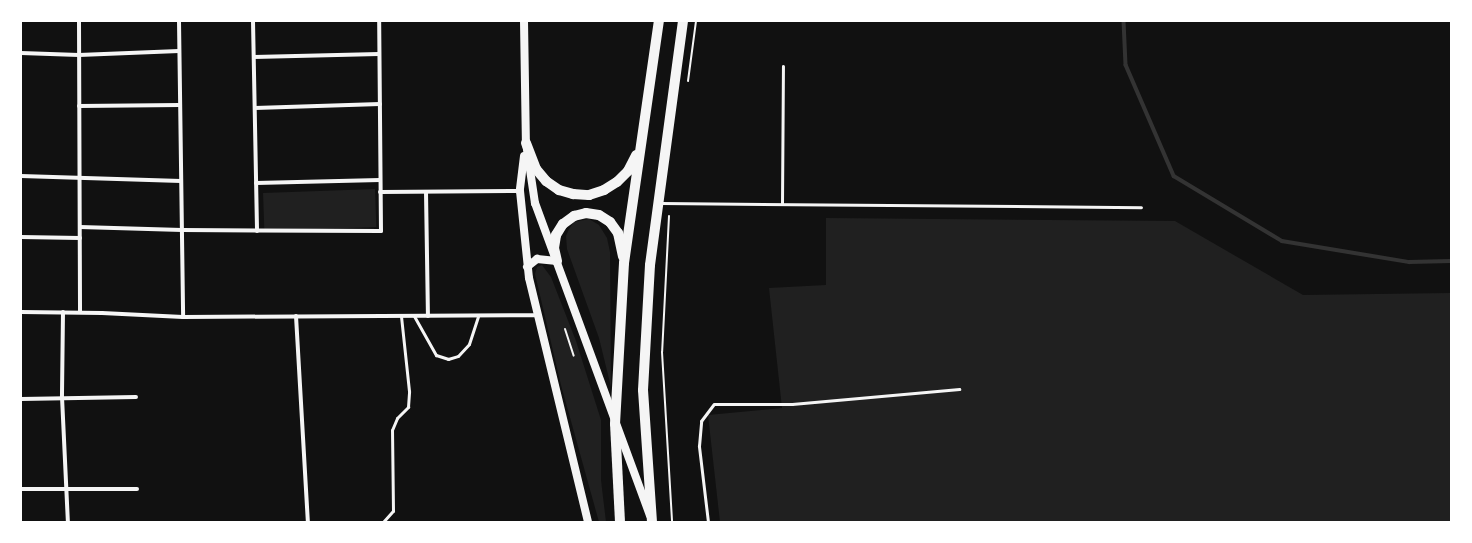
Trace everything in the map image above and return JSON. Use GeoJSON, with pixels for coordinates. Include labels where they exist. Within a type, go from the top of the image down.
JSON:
{"type":"FeatureCollection","features":[{"type":"Feature","properties":{"kind":"main road"},"geometry":{"type":"LineString","coordinates":[[524,21],[526,143],[520,191],[527,267],[537,315],[588,522]]}},
{"type":"Feature","properties":{"kind":"main road"},"geometry":{"type":"LineString","coordinates":[[620,522],[615,424],[624,263],[639,148],[659,21]]}},
{"type":"Feature","properties":{"kind":"main road"},"geometry":{"type":"LineString","coordinates":[[652,521],[643,372],[656,202],[683,21]]}},
{"type":"Feature","properties":{"kind":"main road"},"geometry":{"type":"LineString","coordinates":[[526,143],[536,169],[546,181],[559,190],[573,194],[589,194],[604,190],[617,182],[628,171],[639,148]]}},
{"type":"Feature","properties":{"kind":"main road"},"geometry":{"type":"LineString","coordinates":[[526,143],[536,204],[615,424],[652,521]]}},
{"type":"Feature","properties":{"kind":"main road"},"geometry":{"type":"LineString","coordinates":[[556,261],[554,248],[556,235],[563,224],[574,216],[586,213],[599,216],[610,222],[618,233],[624,263]]}},
{"type":"Feature","properties":{"kind":"main road"},"geometry":{"type":"LineString","coordinates":[[527,267],[544,258],[556,261]]}},
{"type":"Feature","properties":{"kind":"street"},"geometry":{"type":"LineString","coordinates":[[79,21],[80,312]]}},
{"type":"Feature","properties":{"kind":"street"},"geometry":{"type":"LineString","coordinates":[[179,21],[183,317]]}},
{"type":"Feature","properties":{"kind":"street"},"geometry":{"type":"LineString","coordinates":[[253,21],[257,231]]}},
{"type":"Feature","properties":{"kind":"street"},"geometry":{"type":"LineString","coordinates":[[80,226],[182,230],[381,231],[378,21]]}},
{"type":"Feature","properties":{"kind":"street"},"geometry":{"type":"LineString","coordinates":[[21,53],[79,55],[179,51]]}},
{"type":"Feature","properties":{"kind":"street"},"geometry":{"type":"LineString","coordinates":[[254,57],[379,54]]}},
{"type":"Feature","properties":{"kind":"street"},"geometry":{"type":"LineString","coordinates":[[255,108],[380,104]]}},
{"type":"Feature","properties":{"kind":"street"},"geometry":{"type":"LineString","coordinates":[[79,106],[180,105]]}},
{"type":"Feature","properties":{"kind":"street"},"geometry":{"type":"LineString","coordinates":[[21,176],[181,181]]}},
{"type":"Feature","properties":{"kind":"street"},"geometry":{"type":"LineString","coordinates":[[256,183],[380,180]]}},
{"type":"Feature","properties":{"kind":"street"},"geometry":{"type":"LineString","coordinates":[[380,192],[520,191]]}},
{"type":"Feature","properties":{"kind":"street"},"geometry":{"type":"LineString","coordinates":[[426,192],[428,316]]}},
{"type":"Feature","properties":{"kind":"street"},"geometry":{"type":"LineString","coordinates":[[21,237],[80,238]]}},
{"type":"Feature","properties":{"kind":"street"},"geometry":{"type":"LineString","coordinates":[[21,312],[80,312],[183,317],[537,315]]}},
{"type":"Feature","properties":{"kind":"street"},"geometry":{"type":"LineString","coordinates":[[62,312],[62,397],[68,522]]}},
{"type":"Feature","properties":{"kind":"street"},"geometry":{"type":"LineString","coordinates":[[296,316],[308,522]]}},
{"type":"Feature","properties":{"kind":"street"},"geometry":{"type":"LineString","coordinates":[[21,399],[62,397],[136,397]]}},
{"type":"Feature","properties":{"kind":"street"},"geometry":{"type":"LineString","coordinates":[[21,489],[67,487],[137,489]]}},
{"type":"Feature","properties":{"kind":"lane"},"geometry":{"type":"LineString","coordinates":[[782,204],[783,66]]}},
{"type":"Feature","properties":{"kind":"lane"},"geometry":{"type":"LineString","coordinates":[[656,202],[1141,207]]}},
{"type":"Feature","properties":{"kind":"lane"},"geometry":{"type":"LineString","coordinates":[[383,522],[393,511],[392,430],[397,418],[408,407],[409,391],[401,316]]}},
{"type":"Feature","properties":{"kind":"lane"},"geometry":{"type":"LineString","coordinates":[[414,316],[436,355],[448,359],[458,356],[469,344],[478,316]]}},
{"type":"Feature","properties":{"kind":"lane"},"geometry":{"type":"LineString","coordinates":[[708,522],[699,446],[701,421],[714,404],[792,404],[959,389]]}},
{"type":"Feature","properties":{"kind":"path"},"geometry":{"type":"LineString","coordinates":[[687,84],[696,21]]}},
{"type":"Feature","properties":{"kind":"path"},"geometry":{"type":"LineString","coordinates":[[670,203],[662,352],[672,522]]}},
{"type":"Feature","properties":{"kind":"path"},"geometry":{"type":"LineString","coordinates":[[566,328],[574,356]]}},
{"type":"Feature","properties":{"kind":"shaded area"},"geometry":{"type":"Polygon","coordinates":[[[375,189],[376,227],[264,231],[263,193],[375,189]]]}},
{"type":"Feature","properties":{"kind":"shaded area"},"geometry":{"type":"Polygon","coordinates":[[[826,218],[1175,221],[1303,295],[1451,293],[1451,522],[720,522],[708,415],[782,408],[769,288],[826,285],[826,218]]]}},
{"type":"Feature","properties":{"kind":"shaded area"},"geometry":{"type":"Polygon","coordinates":[[[589,219],[599,225],[607,238],[610,252],[611,387],[599,338],[567,249],[566,236],[574,222],[589,219]]]}},
{"type":"Feature","properties":{"kind":"shaded area"},"geometry":{"type":"Polygon","coordinates":[[[542,265],[551,277],[576,341],[601,420],[601,480],[606,522],[599,522],[561,385],[535,274],[537,267],[542,265]]]}},
{"type":"Feature","properties":{"kind":"waterway"},"geometry":{"type":"LineString","coordinates":[[1124,21],[1126,65],[1174,176],[1282,241],[1409,262],[1451,261]]}}]}
